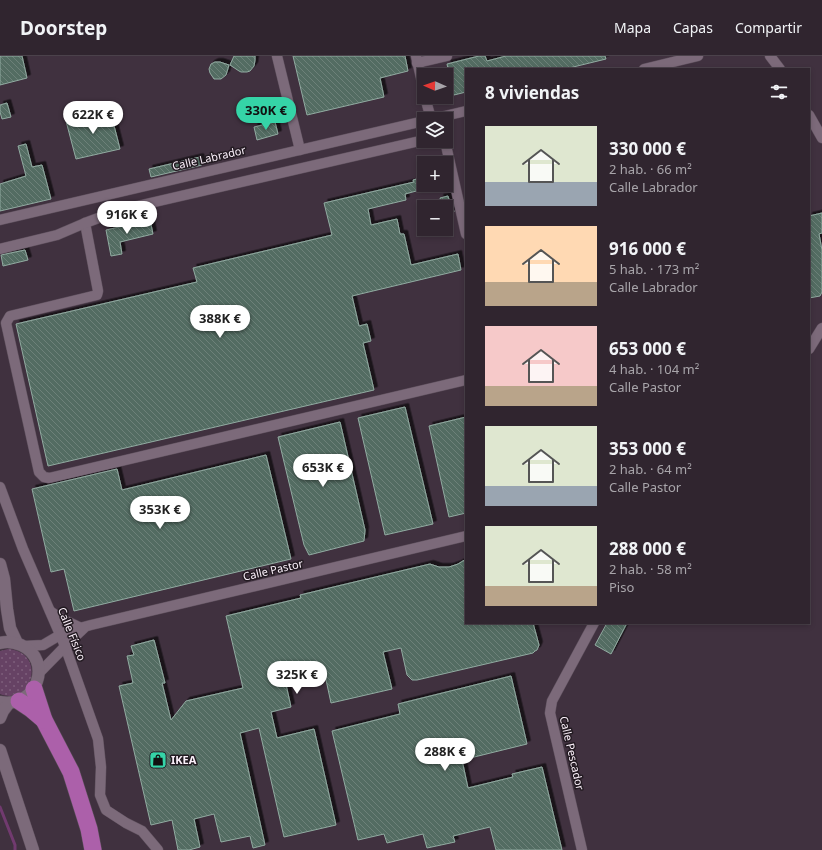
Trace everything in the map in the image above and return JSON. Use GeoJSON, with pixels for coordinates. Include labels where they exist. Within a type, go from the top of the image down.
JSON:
{"type":"FeatureCollection","features":[{"type":"Feature","properties":{"kind":"highway"},"geometry":{"type":"LineString","coordinates":[[36,681],[44,720],[71,772],[89,828],[98,850]]}},
{"type":"Feature","properties":{"kind":"highway"},"geometry":{"type":"LineString","coordinates":[[9,702],[31,709],[44,720]]}},
{"type":"Feature","properties":{"kind":"highway"},"geometry":{"type":"LineString","coordinates":[[89,828],[93,850]]}},
{"type":"Feature","properties":{"kind":"street"},"geometry":{"type":"LineString","coordinates":[[277,56],[300,150]]}},
{"type":"Feature","properties":{"kind":"street"},"geometry":{"type":"LineString","coordinates":[[417,59],[447,56]]}},
{"type":"Feature","properties":{"kind":"street"},"geometry":{"type":"LineString","coordinates":[[647,68],[679,58],[698,56]]}},
{"type":"Feature","properties":{"kind":"street"},"geometry":{"type":"LineString","coordinates":[[770,56],[779,68]]}},
{"type":"Feature","properties":{"kind":"street"},"geometry":{"type":"LineString","coordinates":[[453,114],[465,111]]}},
{"type":"Feature","properties":{"kind":"street"},"geometry":{"type":"LineString","coordinates":[[810,117],[822,138]]}},
{"type":"Feature","properties":{"kind":"street","name":"Calle Labrador"},"geometry":{"type":"LineString","coordinates":[[0,220],[417,123]]}},
{"type":"Feature","properties":{"kind":"street"},"geometry":{"type":"LineString","coordinates":[[0,249],[57,235],[120,210],[417,142]]}},
{"type":"Feature","properties":{"kind":"street"},"geometry":{"type":"LineString","coordinates":[[447,148],[465,230]]}},
{"type":"Feature","properties":{"kind":"street"},"geometry":{"type":"LineString","coordinates":[[85,223],[98,291],[97,295],[10,316],[6,323],[39,472],[44,477],[50,478],[465,380]]}},
{"type":"Feature","properties":{"kind":"street"},"geometry":{"type":"LineString","coordinates":[[810,347],[822,328]]}},
{"type":"Feature","properties":{"kind":"street","name":"Calle Físico"},"geometry":{"type":"LineString","coordinates":[[0,487],[23,549],[65,646],[98,739],[101,767],[100,794],[106,810],[126,824],[142,830],[158,850]]}},
{"type":"Feature","properties":{"kind":"street","name":"Calle Pastor"},"geometry":{"type":"LineString","coordinates":[[21,645],[42,645],[65,632],[91,625],[465,536]]}},
{"type":"Feature","properties":{"kind":"street"},"geometry":{"type":"LineString","coordinates":[[0,564],[4,579],[10,628],[21,645]]}},
{"type":"Feature","properties":{"kind":"street"},"geometry":{"type":"LineString","coordinates":[[50,611],[60,618],[83,628]]}},
{"type":"Feature","properties":{"kind":"street","name":"Calle Pescador"},"geometry":{"type":"LineString","coordinates":[[582,850],[550,713],[552,701],[593,624]]}},
{"type":"Feature","properties":{"kind":"street","name":"Calle Pastor"},"geometry":{"type":"LineString","coordinates":[[36,681],[57,655],[83,628]]}},
{"type":"Feature","properties":{"kind":"street"},"geometry":{"type":"LineString","coordinates":[[0,643],[10,642],[21,645],[30,651],[35,657],[38,665],[36,681],[28,696],[9,702],[0,718]]}},
{"type":"Feature","properties":{"kind":"street"},"geometry":{"type":"LineString","coordinates":[[0,750],[33,850]]}},
{"type":"Feature","properties":{"kind":"shaded area"},"geometry":{"type":"Polygon","coordinates":[[[8,649],[20,652],[28,659],[31,668],[31,678],[27,686],[21,693],[11,696],[0,694],[0,651],[8,649]]]}},
{"type":"Feature","properties":{"kind":"building"},"geometry":{"type":"Polygon","coordinates":[[[0,56],[22,56],[27,78],[0,85],[0,56]]]}},
{"type":"Feature","properties":{"kind":"building"},"geometry":{"type":"Polygon","coordinates":[[[234,56],[255,56],[254,66],[247,72],[239,71],[230,65],[234,56]]]}},
{"type":"Feature","properties":{"kind":"building"},"geometry":{"type":"Polygon","coordinates":[[[293,56],[405,56],[408,71],[380,78],[384,97],[307,115],[293,56]]]}},
{"type":"Feature","properties":{"kind":"building"},"geometry":{"type":"Polygon","coordinates":[[[479,56],[485,56],[487,61],[506,56],[605,56],[606,59],[569,68],[465,68],[465,92],[454,95],[453,68],[448,68],[447,64],[479,56]]]}},
{"type":"Feature","properties":{"kind":"building"},"geometry":{"type":"Polygon","coordinates":[[[215,62],[229,65],[226,75],[221,79],[214,79],[210,73],[209,69],[211,64],[215,62]]]}},
{"type":"Feature","properties":{"kind":"building"},"geometry":{"type":"Polygon","coordinates":[[[7,103],[11,117],[2,119],[0,105],[7,103]]]}},
{"type":"Feature","properties":{"kind":"building"},"geometry":{"type":"Polygon","coordinates":[[[110,110],[120,149],[76,159],[66,121],[110,110]]]}},
{"type":"Feature","properties":{"kind":"building"},"geometry":{"type":"Polygon","coordinates":[[[275,122],[278,134],[257,140],[254,127],[275,122]]]}},
{"type":"Feature","properties":{"kind":"building"},"geometry":{"type":"Polygon","coordinates":[[[26,144],[32,167],[42,165],[51,199],[0,211],[0,184],[26,176],[18,146],[26,144]]]}},
{"type":"Feature","properties":{"kind":"building"},"geometry":{"type":"Polygon","coordinates":[[[200,157],[202,165],[151,177],[149,169],[200,157]]]}},
{"type":"Feature","properties":{"kind":"building"},"geometry":{"type":"Polygon","coordinates":[[[417,179],[417,191],[405,194],[406,200],[368,209],[371,225],[397,219],[400,234],[404,234],[411,265],[458,254],[461,270],[352,296],[359,326],[367,324],[371,341],[363,343],[374,390],[48,466],[16,324],[197,282],[193,268],[332,235],[324,203],[414,182],[413,180],[417,179]]]}},
{"type":"Feature","properties":{"kind":"building"},"geometry":{"type":"Polygon","coordinates":[[[448,196],[449,200],[440,200],[440,198],[448,196]]]}},
{"type":"Feature","properties":{"kind":"building"},"geometry":{"type":"Polygon","coordinates":[[[822,213],[822,233],[819,234],[822,250],[822,292],[820,296],[810,298],[810,216],[822,213]]]}},
{"type":"Feature","properties":{"kind":"building"},"geometry":{"type":"Polygon","coordinates":[[[150,220],[153,234],[120,242],[122,254],[111,256],[106,230],[150,220]]]}},
{"type":"Feature","properties":{"kind":"building"},"geometry":{"type":"Polygon","coordinates":[[[25,250],[28,260],[3,266],[1,255],[25,250]]]}},
{"type":"Feature","properties":{"kind":"building"},"geometry":{"type":"Polygon","coordinates":[[[405,407],[433,524],[385,535],[358,418],[405,407]]]}},
{"type":"Feature","properties":{"kind":"building"},"geometry":{"type":"Polygon","coordinates":[[[465,417],[465,513],[449,517],[429,426],[465,417]]]}},
{"type":"Feature","properties":{"kind":"building"},"geometry":{"type":"Polygon","coordinates":[[[340,422],[365,530],[364,541],[309,555],[304,545],[278,437],[340,422]]]}},
{"type":"Feature","properties":{"kind":"building"},"geometry":{"type":"Polygon","coordinates":[[[266,455],[291,559],[74,611],[64,569],[51,572],[32,489],[117,469],[122,490],[266,455]]]}},
{"type":"Feature","properties":{"kind":"building"},"geometry":{"type":"Polygon","coordinates":[[[465,560],[465,624],[533,624],[539,645],[537,650],[533,653],[417,680],[412,680],[407,675],[401,648],[383,652],[392,689],[331,703],[323,666],[304,670],[305,675],[285,680],[291,707],[271,712],[277,738],[314,729],[336,825],[284,837],[259,728],[240,733],[265,845],[253,848],[250,836],[221,842],[214,814],[194,819],[200,847],[189,850],[178,850],[172,820],[151,825],[119,686],[133,683],[127,656],[134,655],[131,646],[154,640],[165,683],[162,683],[171,720],[186,701],[243,688],[226,616],[301,598],[300,595],[430,564],[439,567],[449,567],[465,560]]]}},
{"type":"Feature","properties":{"kind":"building"},"geometry":{"type":"Polygon","coordinates":[[[606,624],[626,624],[611,654],[595,645],[606,624]]]}},
{"type":"Feature","properties":{"kind":"building"},"geometry":{"type":"Polygon","coordinates":[[[511,676],[527,744],[462,760],[468,788],[513,777],[512,774],[542,767],[562,850],[496,850],[490,827],[453,836],[455,842],[427,848],[423,834],[387,843],[384,834],[358,840],[332,731],[400,714],[398,704],[511,676]]]}},
{"type":"Feature","properties":{"kind":"waterway"},"geometry":{"type":"LineString","coordinates":[[0,807],[15,845],[15,850]]}},
{"type":"Feature","properties":{"kind":"place","name":"IKEA"},"geometry":{"type":"Point","coordinates":[158,760]}}]}
